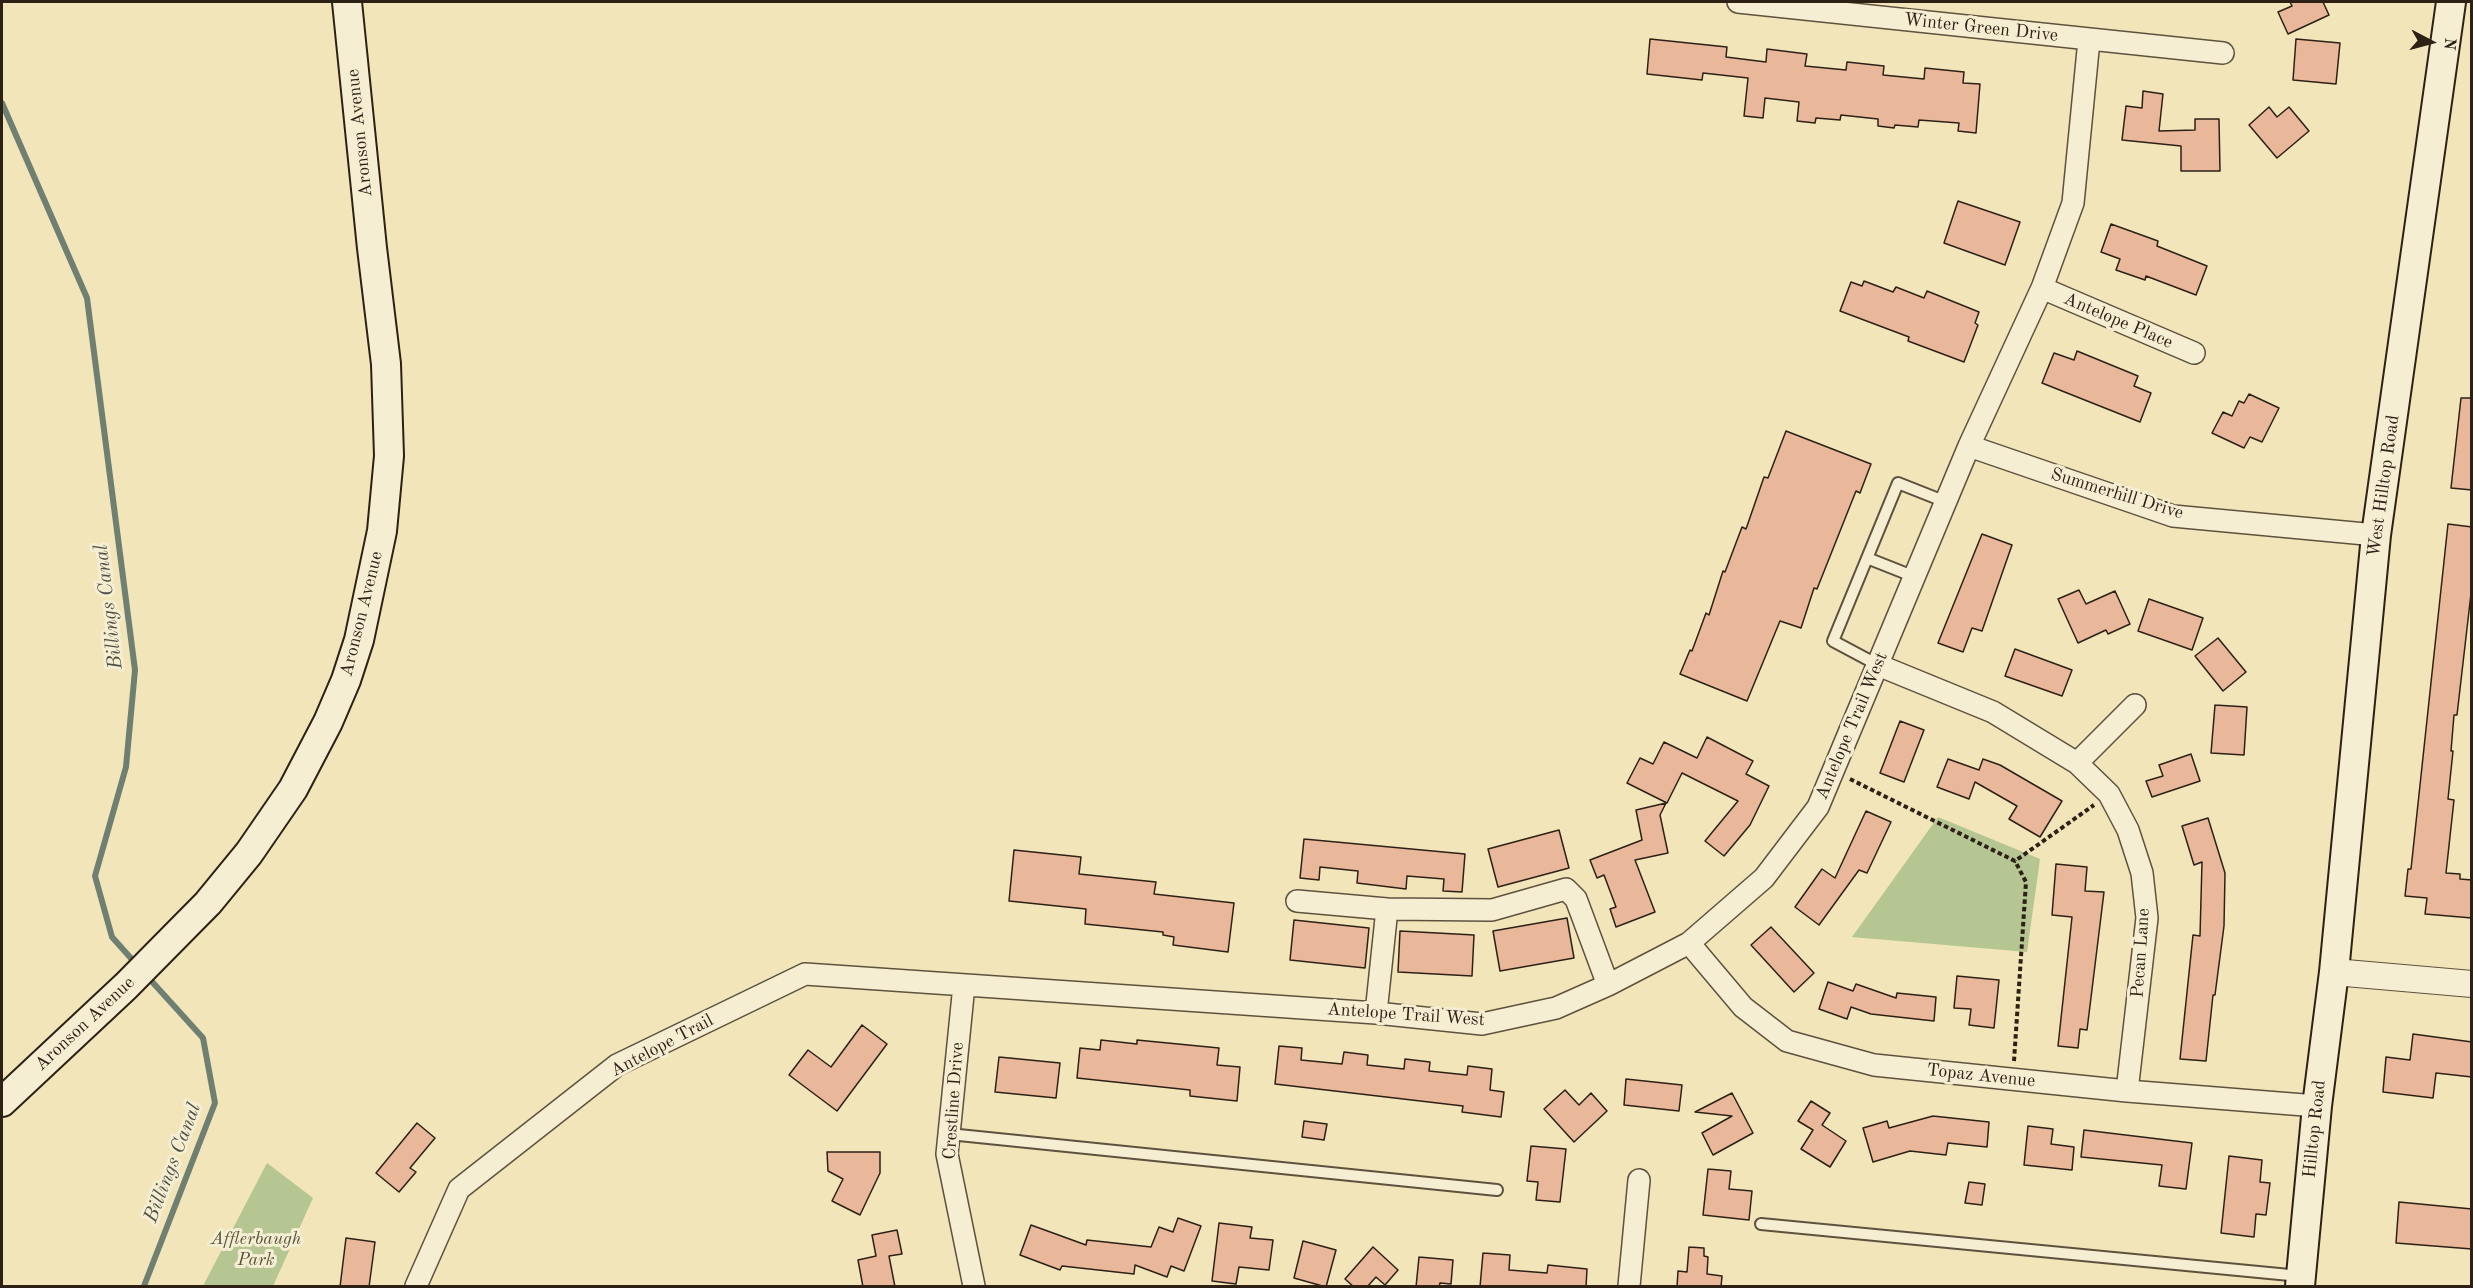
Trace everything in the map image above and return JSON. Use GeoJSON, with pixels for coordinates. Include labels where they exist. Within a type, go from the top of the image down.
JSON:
{"type":"FeatureCollection","features":[{"type":"Feature","properties":{"kind":"main road","name":"Aronson Avenue"},"geometry":{"type":"LineString","coordinates":[[2,1102],[126,986],[208,903],[229,878],[293,789],[328,722],[346,680],[359,639],[382,531],[388,474],[386,364],[347,2]]}},
{"type":"Feature","properties":{"kind":"main road","name":"West Hilltop Road"},"geometry":{"type":"LineString","coordinates":[[2334,972],[2376,535],[2451,2]]}},
{"type":"Feature","properties":{"kind":"main road","name":"Hilltop Road"},"geometry":{"type":"LineString","coordinates":[[2300,1281],[2317,1106],[2334,972]]}},
{"type":"Feature","properties":{"kind":"street","name":"Winter Green Drive"},"geometry":{"type":"LineString","coordinates":[[1738,2],[2223,53]]}},
{"type":"Feature","properties":{"kind":"street","name":"Antelope Trail West"},"geometry":{"type":"LineString","coordinates":[[964,985],[1376,1013],[1482,1024],[1556,1008],[1608,986],[1689,943],[1764,878],[1818,807],[1970,446],[2042,288],[2073,203],[2089,40]]}},
{"type":"Feature","properties":{"kind":"street","name":"Antelope Place"},"geometry":{"type":"LineString","coordinates":[[2042,288],[2194,353]]}},
{"type":"Feature","properties":{"kind":"street","name":"Summerhill Drive"},"geometry":{"type":"LineString","coordinates":[[1970,446],[2173,516],[2376,535]]}},
{"type":"Feature","properties":{"kind":"street","name":"Pecan Lane"},"geometry":{"type":"LineString","coordinates":[[1878,665],[1993,712],[2077,763],[2109,794],[2128,830],[2142,873],[2147,918],[2127,1091]]}},
{"type":"Feature","properties":{"kind":"street"},"geometry":{"type":"LineString","coordinates":[[2077,763],[2135,705]]}},
{"type":"Feature","properties":{"kind":"street"},"geometry":{"type":"LineString","coordinates":[[1297,901],[1387,909],[1492,910],[1566,889],[1576,899],[1608,986]]}},
{"type":"Feature","properties":{"kind":"street"},"geometry":{"type":"LineString","coordinates":[[1376,1013],[1387,909]]}},
{"type":"Feature","properties":{"kind":"street","name":"Topaz Avenue"},"geometry":{"type":"LineString","coordinates":[[1689,943],[1743,1007],[1787,1041],[1874,1065],[2127,1091],[2317,1106]]}},
{"type":"Feature","properties":{"kind":"street"},"geometry":{"type":"LineString","coordinates":[[2334,972],[2472,984]]}},
{"type":"Feature","properties":{"kind":"street","name":"Antelope Trail"},"geometry":{"type":"LineString","coordinates":[[416,1287],[459,1189],[617,1065],[805,974],[964,985]]}},
{"type":"Feature","properties":{"kind":"street","name":"Crestline Drive"},"geometry":{"type":"LineString","coordinates":[[964,985],[946,1154],[974,1287]]}},
{"type":"Feature","properties":{"kind":"street"},"geometry":{"type":"LineString","coordinates":[[1629,1287],[1639,1180]]}},
{"type":"Feature","properties":{"kind":"lane"},"geometry":{"type":"LineString","coordinates":[[1878,665],[1833,641],[1898,483],[1946,502]]}},
{"type":"Feature","properties":{"kind":"lane"},"geometry":{"type":"LineString","coordinates":[[1867,558],[1915,578]]}},
{"type":"Feature","properties":{"kind":"lane"},"geometry":{"type":"LineString","coordinates":[[949,1134],[1497,1190]]}},
{"type":"Feature","properties":{"kind":"lane"},"geometry":{"type":"LineString","coordinates":[[1761,1224],[2300,1281]]}},
{"type":"Feature","properties":{"kind":"path"},"geometry":{"type":"LineString","coordinates":[[1833,771],[2015,861],[2026,882],[2012,1079]]}},
{"type":"Feature","properties":{"kind":"path"},"geometry":{"type":"LineString","coordinates":[[2015,861],[2109,794]]}},
{"type":"Feature","properties":{"kind":"green space"},"geometry":{"type":"Polygon","coordinates":[[[1938,817],[2040,859],[2027,952],[1852,937],[1938,817]]]}},
{"type":"Feature","properties":{"kind":"green space","name":"Afflerbaugh Park"},"geometry":{"type":"Polygon","coordinates":[[[267,1163],[313,1198],[273,1286],[203,1286],[267,1163]]]}},
{"type":"Feature","properties":{"kind":"building"},"geometry":{"type":"Polygon","coordinates":[[[2290,2],[2323,2],[2329,15],[2288,34],[2278,12],[2292,6],[2290,2]]]}},
{"type":"Feature","properties":{"kind":"building"},"geometry":{"type":"Polygon","coordinates":[[[1650,39],[1727,47],[1726,57],[1766,62],[1767,49],[1807,54],[1805,66],[1846,70],[1847,62],[1884,66],[1883,75],[1924,79],[1925,68],[1964,72],[1963,83],[1980,84],[1976,133],[1958,131],[1959,123],[1919,120],[1918,127],[1895,125],[1894,128],[1878,126],[1878,119],[1841,115],[1840,120],[1816,118],[1815,123],[1797,121],[1799,102],[1765,98],[1763,118],[1744,116],[1748,78],[1703,73],[1702,80],[1647,74],[1650,39]]]}},
{"type":"Feature","properties":{"kind":"building"},"geometry":{"type":"Polygon","coordinates":[[[2296,39],[2340,43],[2336,84],[2293,80],[2296,39]]]}},
{"type":"Feature","properties":{"kind":"building"},"geometry":{"type":"Polygon","coordinates":[[[2143,91],[2163,94],[2159,131],[2195,130],[2195,119],[2219,119],[2220,171],[2181,171],[2181,146],[2122,140],[2126,106],[2142,108],[2143,91]]]}},
{"type":"Feature","properties":{"kind":"building"},"geometry":{"type":"Polygon","coordinates":[[[2269,107],[2277,117],[2289,107],[2309,131],[2277,158],[2249,125],[2269,107]]]}},
{"type":"Feature","properties":{"kind":"building"},"geometry":{"type":"Polygon","coordinates":[[[1958,201],[2020,222],[2005,265],[1944,243],[1958,201]]]}},
{"type":"Feature","properties":{"kind":"building"},"geometry":{"type":"Polygon","coordinates":[[[2111,224],[2158,241],[2157,246],[2207,266],[2196,295],[2146,276],[2145,280],[2116,270],[2120,259],[2101,252],[2111,224]]]}},
{"type":"Feature","properties":{"kind":"building"},"geometry":{"type":"Polygon","coordinates":[[[1864,281],[1893,292],[1896,287],[1924,298],[1927,291],[1979,312],[1975,323],[1978,325],[1964,362],[1908,341],[1909,337],[1840,311],[1851,282],[1862,286],[1864,281]]]}},
{"type":"Feature","properties":{"kind":"building"},"geometry":{"type":"Polygon","coordinates":[[[2077,351],[2138,376],[2134,386],[2151,393],[2140,422],[2042,383],[2054,353],[2074,360],[2077,351]]]}},
{"type":"Feature","properties":{"kind":"building"},"geometry":{"type":"Polygon","coordinates":[[[2249,394],[2279,408],[2262,442],[2250,437],[2244,448],[2212,433],[2223,412],[2232,416],[2239,401],[2244,403],[2249,394]]]}},
{"type":"Feature","properties":{"kind":"building"},"geometry":{"type":"Polygon","coordinates":[[[2461,398],[2472,398],[2472,490],[2451,488],[2461,398]]]}},
{"type":"Feature","properties":{"kind":"building"},"geometry":{"type":"Polygon","coordinates":[[[1786,431],[1871,464],[1860,493],[1856,491],[1817,589],[1814,588],[1801,628],[1780,621],[1747,701],[1680,674],[1690,650],[1692,651],[1706,613],[1709,615],[1723,571],[1725,572],[1742,527],[1746,529],[1764,477],[1768,478],[1786,431]]]}},
{"type":"Feature","properties":{"kind":"building"},"geometry":{"type":"Polygon","coordinates":[[[2448,524],[2472,527],[2472,585],[2457,715],[2454,715],[2448,799],[2454,800],[2446,873],[2460,874],[2460,879],[2472,880],[2472,918],[2425,914],[2427,898],[2405,896],[2408,869],[2411,869],[2448,524]]]}},
{"type":"Feature","properties":{"kind":"building"},"geometry":{"type":"Polygon","coordinates":[[[1982,534],[2012,545],[1982,631],[1972,628],[1963,652],[1938,643],[1982,534]]]}},
{"type":"Feature","properties":{"kind":"building"},"geometry":{"type":"Polygon","coordinates":[[[2079,590],[2086,604],[2115,591],[2130,624],[2108,634],[2106,630],[2078,643],[2058,599],[2079,590]]]}},
{"type":"Feature","properties":{"kind":"building"},"geometry":{"type":"Polygon","coordinates":[[[2149,599],[2203,618],[2192,650],[2138,631],[2149,599]]]}},
{"type":"Feature","properties":{"kind":"building"},"geometry":{"type":"Polygon","coordinates":[[[2218,638],[2246,672],[2223,691],[2195,656],[2218,638]]]}},
{"type":"Feature","properties":{"kind":"building"},"geometry":{"type":"Polygon","coordinates":[[[2015,649],[2072,670],[2062,696],[2005,676],[2015,649]]]}},
{"type":"Feature","properties":{"kind":"building"},"geometry":{"type":"Polygon","coordinates":[[[2215,705],[2247,707],[2244,755],[2211,753],[2215,705]]]}},
{"type":"Feature","properties":{"kind":"building"},"geometry":{"type":"Polygon","coordinates":[[[1900,721],[1924,730],[1904,782],[1880,773],[1900,721]]]}},
{"type":"Feature","properties":{"kind":"building"},"geometry":{"type":"Polygon","coordinates":[[[1707,737],[1753,761],[1746,774],[1769,786],[1750,825],[1724,856],[1705,841],[1738,801],[1682,773],[1667,803],[1627,783],[1640,758],[1653,764],[1664,742],[1697,758],[1707,737]]]}},
{"type":"Feature","properties":{"kind":"building"},"geometry":{"type":"Polygon","coordinates":[[[2191,754],[2200,781],[2152,797],[2146,781],[2163,776],[2159,765],[2191,754]]]}},
{"type":"Feature","properties":{"kind":"building"},"geometry":{"type":"Polygon","coordinates":[[[1948,759],[1979,770],[1983,759],[2000,765],[2062,801],[2040,837],[2009,819],[2017,806],[1975,782],[1969,799],[1937,787],[1948,759]]]}},
{"type":"Feature","properties":{"kind":"building"},"geometry":{"type":"Polygon","coordinates":[[[1666,803],[1660,815],[1668,853],[1635,860],[1655,912],[1616,927],[1610,909],[1616,907],[1604,875],[1597,878],[1590,860],[1642,840],[1636,810],[1666,803]]]}},
{"type":"Feature","properties":{"kind":"building"},"geometry":{"type":"Polygon","coordinates":[[[1866,811],[1891,822],[1867,873],[1859,870],[1819,925],[1795,907],[1822,869],[1835,878],[1866,811]]]}},
{"type":"Feature","properties":{"kind":"building"},"geometry":{"type":"Polygon","coordinates":[[[2208,818],[2225,873],[2224,926],[2206,1061],[2180,1059],[2193,935],[2200,936],[2202,862],[2194,865],[2182,826],[2208,818]]]}},
{"type":"Feature","properties":{"kind":"building"},"geometry":{"type":"Polygon","coordinates":[[[1559,830],[1569,868],[1498,887],[1488,849],[1559,830]]]}},
{"type":"Feature","properties":{"kind":"building"},"geometry":{"type":"Polygon","coordinates":[[[1304,839],[1465,854],[1462,892],[1443,891],[1444,879],[1407,876],[1406,889],[1357,883],[1358,871],[1320,867],[1319,880],[1300,878],[1304,839]]]}},
{"type":"Feature","properties":{"kind":"building"},"geometry":{"type":"Polygon","coordinates":[[[1014,850],[1081,857],[1079,874],[1156,882],[1154,894],[1234,903],[1228,952],[1173,945],[1174,937],[1163,935],[1163,932],[1085,924],[1086,909],[1009,901],[1014,850]]]}},
{"type":"Feature","properties":{"kind":"building"},"geometry":{"type":"Polygon","coordinates":[[[2056,864],[2087,867],[2085,891],[2104,892],[2087,1030],[2080,1029],[2078,1048],[2058,1046],[2072,917],[2052,915],[2056,864]]]}},
{"type":"Feature","properties":{"kind":"building"},"geometry":{"type":"Polygon","coordinates":[[[1567,918],[1574,958],[1500,971],[1493,931],[1567,918]]]}},
{"type":"Feature","properties":{"kind":"building"},"geometry":{"type":"Polygon","coordinates":[[[1294,920],[1369,928],[1365,968],[1290,960],[1294,920]]]}},
{"type":"Feature","properties":{"kind":"building"},"geometry":{"type":"Polygon","coordinates":[[[1771,927],[1814,973],[1794,992],[1751,945],[1771,927]]]}},
{"type":"Feature","properties":{"kind":"building"},"geometry":{"type":"Polygon","coordinates":[[[1400,931],[1474,935],[1472,976],[1398,972],[1400,931]]]}},
{"type":"Feature","properties":{"kind":"building"},"geometry":{"type":"Polygon","coordinates":[[[1957,976],[1999,980],[1994,1028],[1969,1025],[1971,1009],[1954,1008],[1957,976]]]}},
{"type":"Feature","properties":{"kind":"building"},"geometry":{"type":"Polygon","coordinates":[[[1828,982],[1853,991],[1856,984],[1896,998],[1897,993],[1936,997],[1934,1021],[1871,1014],[1851,1007],[1847,1019],[1819,1009],[1828,982]]]}},
{"type":"Feature","properties":{"kind":"building"},"geometry":{"type":"Polygon","coordinates":[[[862,1025],[887,1044],[837,1111],[789,1075],[808,1050],[831,1067],[862,1025]]]}},
{"type":"Feature","properties":{"kind":"building"},"geometry":{"type":"Polygon","coordinates":[[[2413,1034],[2472,1042],[2472,1077],[2436,1073],[2433,1098],[2383,1092],[2386,1057],[2410,1060],[2413,1034]]]}},
{"type":"Feature","properties":{"kind":"building"},"geometry":{"type":"Polygon","coordinates":[[[1101,1040],[1137,1044],[1137,1040],[1219,1048],[1217,1065],[1240,1067],[1237,1101],[1190,1096],[1190,1090],[1077,1078],[1080,1048],[1100,1050],[1101,1040]]]}},
{"type":"Feature","properties":{"kind":"building"},"geometry":{"type":"Polygon","coordinates":[[[1279,1046],[1302,1048],[1301,1060],[1342,1064],[1344,1052],[1368,1055],[1367,1065],[1404,1069],[1405,1059],[1430,1062],[1429,1071],[1467,1075],[1468,1066],[1492,1069],[1490,1090],[1504,1092],[1501,1117],[1462,1112],[1463,1106],[1275,1084],[1279,1046]]]}},
{"type":"Feature","properties":{"kind":"building"},"geometry":{"type":"Polygon","coordinates":[[[999,1057],[1060,1063],[1056,1098],[995,1092],[999,1057]]]}},
{"type":"Feature","properties":{"kind":"building"},"geometry":{"type":"Polygon","coordinates":[[[1626,1079],[1682,1085],[1679,1111],[1624,1105],[1626,1079]]]}},
{"type":"Feature","properties":{"kind":"building"},"geometry":{"type":"Polygon","coordinates":[[[1565,1090],[1579,1105],[1591,1093],[1607,1111],[1574,1142],[1544,1109],[1565,1090]]]}},
{"type":"Feature","properties":{"kind":"building"},"geometry":{"type":"Polygon","coordinates":[[[1732,1093],[1753,1133],[1713,1155],[1702,1133],[1732,1116],[1695,1112],[1732,1093]]]}},
{"type":"Feature","properties":{"kind":"building"},"geometry":{"type":"Polygon","coordinates":[[[1811,1101],[1830,1113],[1822,1125],[1846,1141],[1830,1167],[1801,1149],[1813,1130],[1798,1121],[1811,1101]]]}},
{"type":"Feature","properties":{"kind":"building"},"geometry":{"type":"Polygon","coordinates":[[[1933,1116],[1989,1122],[1987,1147],[1948,1143],[1946,1155],[1910,1151],[1873,1162],[1863,1128],[1887,1121],[1889,1128],[1933,1116]]]}},
{"type":"Feature","properties":{"kind":"building"},"geometry":{"type":"Polygon","coordinates":[[[1304,1121],[1327,1124],[1324,1140],[1302,1137],[1304,1121]]]}},
{"type":"Feature","properties":{"kind":"building"},"geometry":{"type":"Polygon","coordinates":[[[417,1123],[435,1138],[410,1168],[416,1172],[399,1192],[376,1173],[417,1123]]]}},
{"type":"Feature","properties":{"kind":"building"},"geometry":{"type":"Polygon","coordinates":[[[2028,1126],[2053,1129],[2051,1144],[2074,1147],[2072,1170],[2024,1165],[2028,1126]]]}},
{"type":"Feature","properties":{"kind":"building"},"geometry":{"type":"Polygon","coordinates":[[[2084,1130],[2192,1143],[2186,1189],[2159,1186],[2162,1165],[2081,1157],[2084,1130]]]}},
{"type":"Feature","properties":{"kind":"building"},"geometry":{"type":"Polygon","coordinates":[[[1531,1146],[1566,1149],[1560,1202],[1536,1200],[1538,1182],[1527,1181],[1531,1146]]]}},
{"type":"Feature","properties":{"kind":"building"},"geometry":{"type":"Polygon","coordinates":[[[827,1152],[880,1152],[880,1173],[860,1215],[832,1201],[843,1179],[828,1171],[827,1152]]]}},
{"type":"Feature","properties":{"kind":"building"},"geometry":{"type":"Polygon","coordinates":[[[2229,1156],[2262,1160],[2260,1182],[2270,1183],[2266,1215],[2256,1214],[2254,1237],[2221,1233],[2229,1156]]]}},
{"type":"Feature","properties":{"kind":"building"},"geometry":{"type":"Polygon","coordinates":[[[1708,1169],[1731,1171],[1729,1189],[1752,1191],[1749,1220],[1703,1215],[1708,1169]]]}},
{"type":"Feature","properties":{"kind":"building"},"geometry":{"type":"Polygon","coordinates":[[[1969,1182],[1985,1184],[1982,1205],[1965,1203],[1969,1182]]]}},
{"type":"Feature","properties":{"kind":"building"},"geometry":{"type":"Polygon","coordinates":[[[2399,1202],[2472,1209],[2472,1249],[2396,1243],[2399,1202]]]}},
{"type":"Feature","properties":{"kind":"building"},"geometry":{"type":"Polygon","coordinates":[[[1178,1218],[1201,1226],[1184,1271],[1171,1266],[1167,1277],[1135,1265],[1134,1274],[1062,1266],[1060,1270],[1020,1255],[1031,1225],[1086,1245],[1087,1240],[1151,1247],[1159,1227],[1173,1232],[1178,1218]]]}},
{"type":"Feature","properties":{"kind":"building"},"geometry":{"type":"Polygon","coordinates":[[[1219,1223],[1252,1227],[1250,1238],[1273,1240],[1269,1270],[1239,1267],[1236,1284],[1212,1281],[1219,1223]]]}},
{"type":"Feature","properties":{"kind":"building"},"geometry":{"type":"Polygon","coordinates":[[[897,1230],[902,1254],[889,1256],[895,1287],[863,1287],[858,1260],[876,1256],[872,1235],[897,1230]]]}},
{"type":"Feature","properties":{"kind":"building"},"geometry":{"type":"Polygon","coordinates":[[[346,1238],[375,1242],[369,1287],[340,1287],[346,1238]]]}},
{"type":"Feature","properties":{"kind":"building"},"geometry":{"type":"Polygon","coordinates":[[[1303,1241],[1336,1250],[1326,1287],[1294,1278],[1303,1241]]]}},
{"type":"Feature","properties":{"kind":"building"},"geometry":{"type":"Polygon","coordinates":[[[1373,1247],[1398,1270],[1385,1285],[1376,1277],[1367,1287],[1354,1287],[1345,1279],[1373,1247]]]}},
{"type":"Feature","properties":{"kind":"building"},"geometry":{"type":"Polygon","coordinates":[[[1689,1247],[1704,1248],[1704,1256],[1708,1257],[1707,1274],[1722,1276],[1721,1287],[1677,1287],[1678,1271],[1687,1272],[1689,1247]]]}},
{"type":"Feature","properties":{"kind":"building"},"geometry":{"type":"Polygon","coordinates":[[[1483,1253],[1510,1255],[1509,1270],[1547,1273],[1548,1265],[1587,1269],[1586,1287],[1480,1287],[1483,1253]]]}},
{"type":"Feature","properties":{"kind":"building"},"geometry":{"type":"Polygon","coordinates":[[[1419,1257],[1453,1260],[1451,1284],[1440,1283],[1439,1287],[1416,1287],[1419,1257]]]}},
{"type":"Feature","properties":{"kind":"waterway","name":"Billings Canal"},"geometry":{"type":"LineString","coordinates":[[2,103],[87,298],[135,670],[126,767],[95,876],[112,937],[137,965]]}},
{"type":"Feature","properties":{"kind":"waterway","name":"Billings Canal"},"geometry":{"type":"LineString","coordinates":[[144,1286],[215,1103],[203,1038],[146,975]]}}]}
